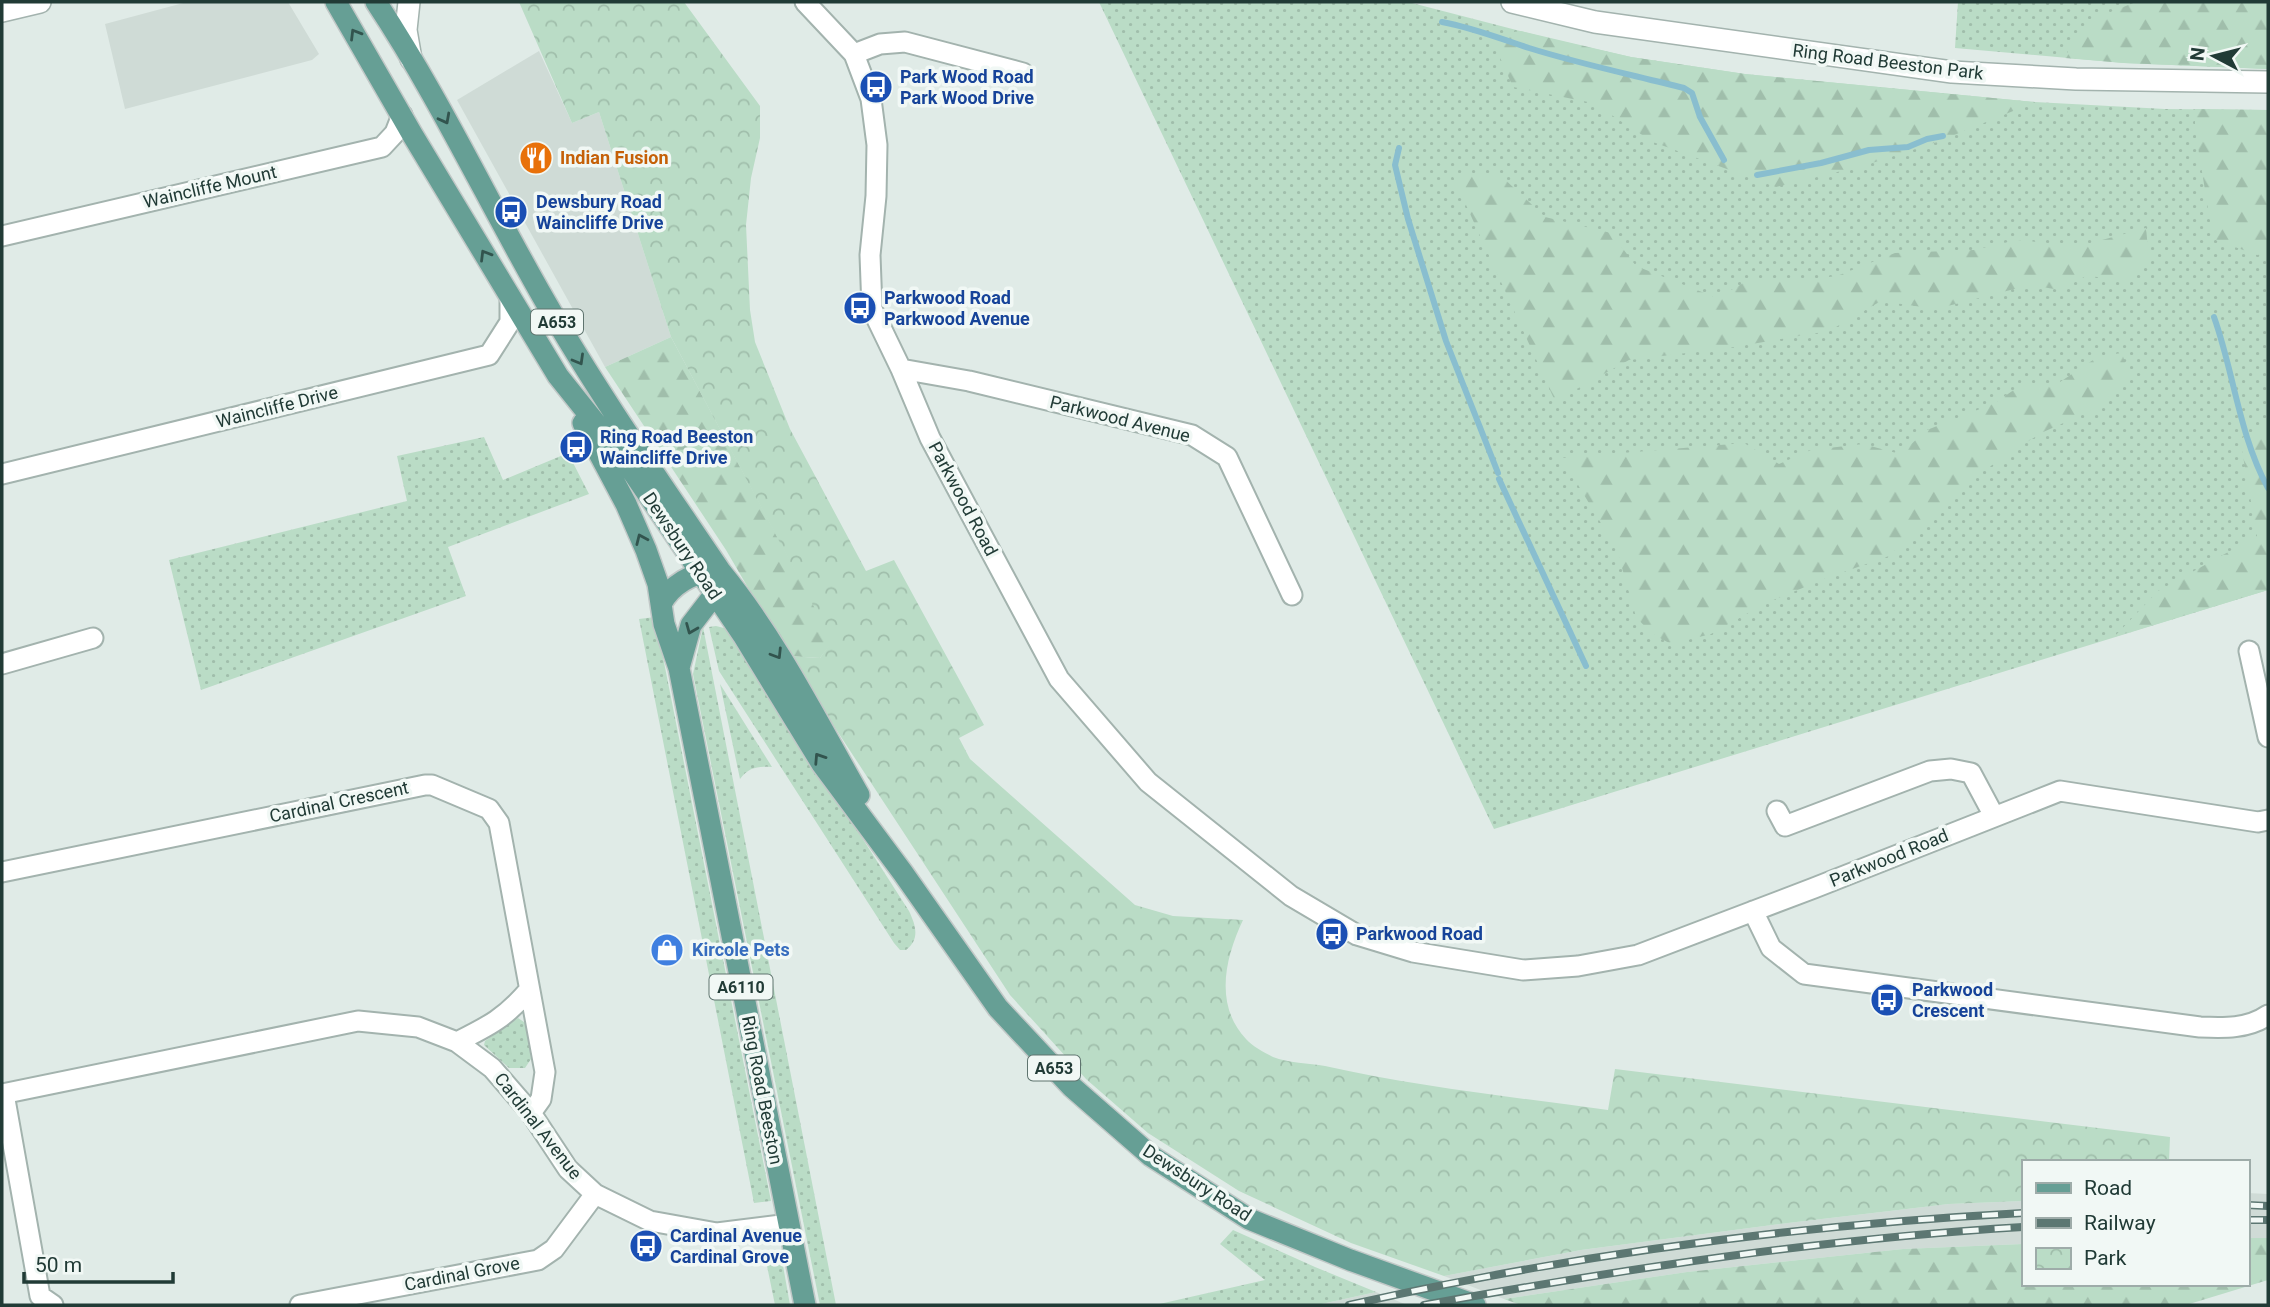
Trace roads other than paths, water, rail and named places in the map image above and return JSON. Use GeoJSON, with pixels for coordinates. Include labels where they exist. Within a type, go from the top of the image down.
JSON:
{"type":"FeatureCollection","features":[{"type":"Feature","properties":{"kind":"main road","name":"Dewsbury Road"},"geometry":{"type":"LineString","coordinates":[[336,2],[558,376],[622,456],[743,635],[822,764],[998,1008],[1072,1087],[1151,1156],[1249,1219],[1350,1260],[1475,1305]]}},
{"type":"Feature","properties":{"kind":"main road","name":"Dewsbury Road"},"geometry":{"type":"LineString","coordinates":[[382,6],[520,258],[588,374],[721,572],[740,596],[801,692],[903,873]]}},
{"type":"Feature","properties":{"kind":"main road"},"geometry":{"type":"LineString","coordinates":[[374,66],[382,6]]}},
{"type":"Feature","properties":{"kind":"main road","name":"Ring Road Beeston"},"geometry":{"type":"LineString","coordinates":[[558,376],[626,504],[658,584],[664,624],[679,668],[805,1305]]}},
{"type":"Feature","properties":{"kind":"main road"},"geometry":{"type":"LineString","coordinates":[[661,604],[667,593],[699,572],[721,572]]}},
{"type":"Feature","properties":{"kind":"main road","name":"Ring Road Beeston"},"geometry":{"type":"LineString","coordinates":[[679,668],[691,625],[714,595],[721,572]]}},
{"type":"Feature","properties":{"kind":"street"},"geometry":{"type":"LineString","coordinates":[[2,12],[40,2]]}},
{"type":"Feature","properties":{"kind":"street"},"geometry":{"type":"LineString","coordinates":[[409,2],[406,30],[411,60]]}},
{"type":"Feature","properties":{"kind":"street","name":"Parkwood Road"},"geometry":{"type":"LineString","coordinates":[[805,2],[854,54],[871,99],[877,145],[876,196],[870,255],[872,309],[901,369],[929,438],[1059,679],[1148,782],[1291,896],[1357,935],[1413,952],[1523,970],[1578,966],[1638,955],[2060,790],[2258,822],[2268,820]]}},
{"type":"Feature","properties":{"kind":"street","name":"Ring Road Beeston Park"},"geometry":{"type":"LineString","coordinates":[[1512,2],[1595,22],[1952,72],[2077,79],[2268,82]]}},
{"type":"Feature","properties":{"kind":"street"},"geometry":{"type":"LineString","coordinates":[[854,54],[880,44],[905,42],[1023,73]]}},
{"type":"Feature","properties":{"kind":"street","name":"Waincliffe Mount"},"geometry":{"type":"LineString","coordinates":[[2,236],[382,146],[394,133],[402,115]]}},
{"type":"Feature","properties":{"kind":"street","name":"Waincliffe Drive"},"geometry":{"type":"LineString","coordinates":[[2,474],[489,355],[510,322],[510,296]]}},
{"type":"Feature","properties":{"kind":"street","name":"Parkwood Avenue"},"geometry":{"type":"LineString","coordinates":[[901,369],[969,381],[1192,435],[1227,457],[1292,595]]}},
{"type":"Feature","properties":{"kind":"street"},"geometry":{"type":"LineString","coordinates":[[2,664],[93,638]]}},
{"type":"Feature","properties":{"kind":"street"},"geometry":{"type":"LineString","coordinates":[[2249,651],[2268,737]]}},
{"type":"Feature","properties":{"kind":"street"},"geometry":{"type":"LineString","coordinates":[[1777,811],[1785,826],[1930,771],[1951,769],[1971,773],[1994,816]]}},
{"type":"Feature","properties":{"kind":"street","name":"Cardinal Crescent"},"geometry":{"type":"LineString","coordinates":[[2,872],[411,787],[432,785],[489,809],[499,823],[545,1072],[541,1099],[531,1113]]}},
{"type":"Feature","properties":{"kind":"street"},"geometry":{"type":"LineString","coordinates":[[1753,911],[1771,948],[1804,974],[2200,1027],[2232,1028],[2259,1021],[2268,1015]]}},
{"type":"Feature","properties":{"kind":"street"},"geometry":{"type":"LineString","coordinates":[[457,1042],[496,1023],[513,1009],[529,990]]}},
{"type":"Feature","properties":{"kind":"street","name":"Cardinal Avenue"},"geometry":{"type":"LineString","coordinates":[[3,1094],[358,1021],[418,1027],[457,1042],[492,1068],[531,1113],[568,1169],[595,1194],[650,1221],[717,1233],[789,1224]]}},
{"type":"Feature","properties":{"kind":"street"},"geometry":{"type":"LineString","coordinates":[[3,1094],[40,1296],[53,1305]]}},
{"type":"Feature","properties":{"kind":"street","name":"Cardinal Grove"},"geometry":{"type":"LineString","coordinates":[[300,1305],[538,1260],[554,1248],[595,1194]]}},
{"type":"Feature","properties":{"kind":"waterway"},"geometry":{"type":"LineString","coordinates":[[1442,22],[1568,59],[1684,88],[1692,93],[1700,117],[1724,160]]}},
{"type":"Feature","properties":{"kind":"waterway"},"geometry":{"type":"LineString","coordinates":[[1757,175],[1821,163],[1869,150],[1908,147],[1943,136]]}},
{"type":"Feature","properties":{"kind":"waterway"},"geometry":{"type":"LineString","coordinates":[[1399,148],[1395,165],[1408,219],[1446,341],[1498,473]]}},
{"type":"Feature","properties":{"kind":"waterway"},"geometry":{"type":"LineString","coordinates":[[2214,317],[2243,425],[2268,488]]}},
{"type":"Feature","properties":{"kind":"waterway"},"geometry":{"type":"LineString","coordinates":[[1499,479],[1586,666]]}},
{"type":"Feature","properties":{"kind":"railway"},"geometry":{"type":"LineString","coordinates":[[2249,1205],[2268,1206]]}},
{"type":"Feature","properties":{"kind":"railway"},"geometry":{"type":"LineString","coordinates":[[1349,1305],[1516,1271],[1684,1245],[1853,1225],[2022,1213]]}},
{"type":"Feature","properties":{"kind":"railway"},"geometry":{"type":"LineString","coordinates":[[2249,1220],[2268,1220]]}},
{"type":"Feature","properties":{"kind":"railway"},"geometry":{"type":"LineString","coordinates":[[1424,1305],[1573,1279],[1797,1247],[2022,1227]]}},
{"type":"Feature","properties":{"kind":"place","name":"Park Wood Road Park Wood Drive"},"geometry":{"type":"Point","coordinates":[876,87]}},
{"type":"Feature","properties":{"kind":"place","name":"Indian Fusion"},"geometry":{"type":"Point","coordinates":[536,158]}},
{"type":"Feature","properties":{"kind":"place","name":"Dewsbury Road Waincliffe Drive"},"geometry":{"type":"Point","coordinates":[511,212]}},
{"type":"Feature","properties":{"kind":"place","name":"Parkwood Road Parkwood Avenue"},"geometry":{"type":"Point","coordinates":[860,308]}},
{"type":"Feature","properties":{"kind":"place","name":"Ring Road Beeston Waincliffe Drive"},"geometry":{"type":"Point","coordinates":[576,447]}},
{"type":"Feature","properties":{"kind":"place","name":"Parkwood Road"},"geometry":{"type":"Point","coordinates":[1332,934]}},
{"type":"Feature","properties":{"kind":"place","name":"Kircole Pets"},"geometry":{"type":"Point","coordinates":[667,950]}},
{"type":"Feature","properties":{"kind":"place","name":"Parkwood Crescent"},"geometry":{"type":"Point","coordinates":[1887,1000]}},
{"type":"Feature","properties":{"kind":"place","name":"Cardinal Avenue Cardinal Grove"},"geometry":{"type":"Point","coordinates":[646,1246]}}]}
